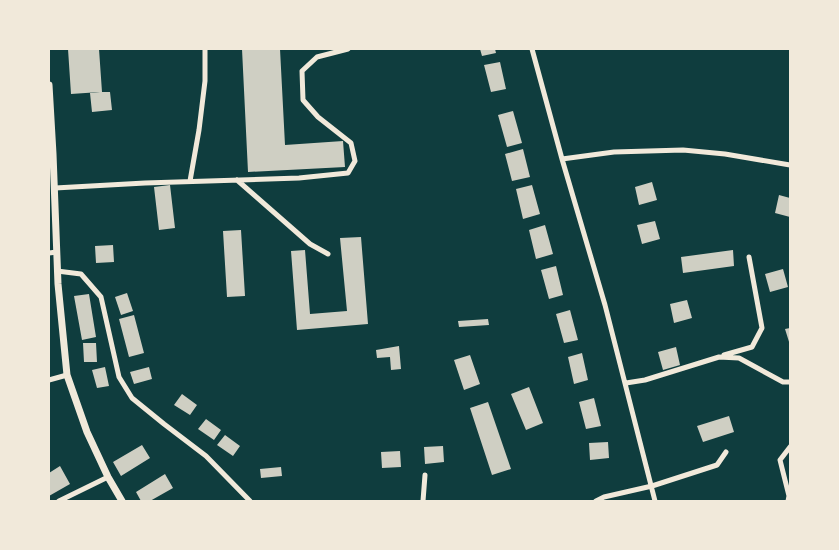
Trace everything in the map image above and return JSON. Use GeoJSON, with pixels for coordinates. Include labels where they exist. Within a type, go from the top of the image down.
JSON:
{"type":"FeatureCollection","features":[{"type":"Feature","properties":{"kind":"main road"},"geometry":{"type":"LineString","coordinates":[[49,85],[51,155],[55,188],[57,271],[67,375],[87,432],[108,478],[122,501]]}},
{"type":"Feature","properties":{"kind":"street"},"geometry":{"type":"LineString","coordinates":[[190,181],[205,81],[205,49]]}},
{"type":"Feature","properties":{"kind":"street"},"geometry":{"type":"LineString","coordinates":[[55,188],[299,178],[348,173],[355,161],[351,143],[318,117],[303,100],[302,71],[317,57],[348,49]]}},
{"type":"Feature","properties":{"kind":"street"},"geometry":{"type":"LineString","coordinates":[[532,49],[605,305],[656,501]]}},
{"type":"Feature","properties":{"kind":"street"},"geometry":{"type":"LineString","coordinates":[[562,159],[614,152],[683,150],[725,154],[790,165]]}},
{"type":"Feature","properties":{"kind":"street"},"geometry":{"type":"LineString","coordinates":[[236,180],[310,244],[328,254]]}},
{"type":"Feature","properties":{"kind":"street"},"geometry":{"type":"LineString","coordinates":[[49,253],[57,252]]}},
{"type":"Feature","properties":{"kind":"street"},"geometry":{"type":"LineString","coordinates":[[626,383],[645,380],[752,347],[762,328],[749,257]]}},
{"type":"Feature","properties":{"kind":"street"},"geometry":{"type":"LineString","coordinates":[[57,271],[82,274],[101,297],[119,377],[132,398],[206,456],[250,501]]}},
{"type":"Feature","properties":{"kind":"street"},"geometry":{"type":"LineString","coordinates":[[719,356],[739,358],[783,382],[790,382]]}},
{"type":"Feature","properties":{"kind":"street"},"geometry":{"type":"LineString","coordinates":[[49,380],[67,375]]}},
{"type":"Feature","properties":{"kind":"street"},"geometry":{"type":"LineString","coordinates":[[788,501],[789,496],[780,460],[790,447]]}},
{"type":"Feature","properties":{"kind":"street"},"geometry":{"type":"LineString","coordinates":[[596,501],[604,496],[652,486],[717,465],[726,452]]}},
{"type":"Feature","properties":{"kind":"street"},"geometry":{"type":"LineString","coordinates":[[423,501],[425,475]]}},
{"type":"Feature","properties":{"kind":"street"},"geometry":{"type":"LineString","coordinates":[[60,501],[108,478]]}},
{"type":"Feature","properties":{"kind":"building"},"geometry":{"type":"Polygon","coordinates":[[[68,49],[99,49],[102,92],[110,92],[112,110],[92,112],[90,93],[100,92],[71,94],[68,49]]]}},
{"type":"Feature","properties":{"kind":"building"},"geometry":{"type":"Polygon","coordinates":[[[242,49],[280,49],[285,145],[343,141],[345,167],[248,172],[242,49]]]}},
{"type":"Feature","properties":{"kind":"building"},"geometry":{"type":"Polygon","coordinates":[[[480,49],[495,49],[496,53],[482,56],[480,49]]]}},
{"type":"Feature","properties":{"kind":"building"},"geometry":{"type":"Polygon","coordinates":[[[500,62],[506,89],[491,92],[484,65],[500,62]]]}},
{"type":"Feature","properties":{"kind":"building"},"geometry":{"type":"Polygon","coordinates":[[[513,111],[522,143],[507,147],[498,115],[513,111]]]}},
{"type":"Feature","properties":{"kind":"building"},"geometry":{"type":"Polygon","coordinates":[[[523,149],[530,177],[512,181],[505,154],[523,149]]]}},
{"type":"Feature","properties":{"kind":"building"},"geometry":{"type":"Polygon","coordinates":[[[652,182],[657,200],[639,205],[635,187],[652,182]]]}},
{"type":"Feature","properties":{"kind":"building"},"geometry":{"type":"Polygon","coordinates":[[[170,185],[175,228],[159,230],[154,187],[170,185]]]}},
{"type":"Feature","properties":{"kind":"building"},"geometry":{"type":"Polygon","coordinates":[[[532,185],[540,214],[523,219],[516,189],[532,185]]]}},
{"type":"Feature","properties":{"kind":"building"},"geometry":{"type":"Polygon","coordinates":[[[779,195],[790,198],[790,217],[775,213],[779,195]]]}},
{"type":"Feature","properties":{"kind":"building"},"geometry":{"type":"Polygon","coordinates":[[[655,221],[660,239],[642,244],[637,225],[655,221]]]}},
{"type":"Feature","properties":{"kind":"building"},"geometry":{"type":"Polygon","coordinates":[[[545,225],[553,254],[536,259],[529,230],[545,225]]]}},
{"type":"Feature","properties":{"kind":"building"},"geometry":{"type":"Polygon","coordinates":[[[241,230],[245,296],[227,297],[223,231],[241,230]]]}},
{"type":"Feature","properties":{"kind":"building"},"geometry":{"type":"Polygon","coordinates":[[[361,237],[368,324],[297,330],[291,251],[305,250],[310,314],[347,311],[340,238],[361,237]]]}},
{"type":"Feature","properties":{"kind":"building"},"geometry":{"type":"Polygon","coordinates":[[[113,245],[114,262],[96,263],[95,246],[113,245]]]}},
{"type":"Feature","properties":{"kind":"building"},"geometry":{"type":"Polygon","coordinates":[[[733,250],[734,266],[683,273],[681,257],[733,250]]]}},
{"type":"Feature","properties":{"kind":"building"},"geometry":{"type":"Polygon","coordinates":[[[556,266],[563,295],[549,299],[541,270],[556,266]]]}},
{"type":"Feature","properties":{"kind":"building"},"geometry":{"type":"Polygon","coordinates":[[[783,269],[788,287],[770,292],[765,274],[783,269]]]}},
{"type":"Feature","properties":{"kind":"building"},"geometry":{"type":"Polygon","coordinates":[[[127,293],[133,311],[121,315],[115,297],[127,293]]]}},
{"type":"Feature","properties":{"kind":"building"},"geometry":{"type":"Polygon","coordinates":[[[89,294],[96,337],[82,340],[74,296],[89,294]]]}},
{"type":"Feature","properties":{"kind":"building"},"geometry":{"type":"Polygon","coordinates":[[[687,300],[692,318],[674,323],[670,304],[687,300]]]}},
{"type":"Feature","properties":{"kind":"building"},"geometry":{"type":"Polygon","coordinates":[[[570,310],[578,340],[564,343],[556,314],[570,310]]]}},
{"type":"Feature","properties":{"kind":"building"},"geometry":{"type":"Polygon","coordinates":[[[134,315],[144,353],[129,357],[119,319],[134,315]]]}},
{"type":"Feature","properties":{"kind":"building"},"geometry":{"type":"Polygon","coordinates":[[[488,319],[489,325],[459,327],[458,321],[488,319]]]}},
{"type":"Feature","properties":{"kind":"building"},"geometry":{"type":"Polygon","coordinates":[[[790,328],[790,345],[785,329],[790,328]]]}},
{"type":"Feature","properties":{"kind":"building"},"geometry":{"type":"Polygon","coordinates":[[[83,343],[96,343],[97,362],[84,362],[83,343]]]}},
{"type":"Feature","properties":{"kind":"building"},"geometry":{"type":"Polygon","coordinates":[[[399,346],[401,369],[391,370],[390,357],[377,358],[376,350],[399,346]]]}},
{"type":"Feature","properties":{"kind":"building"},"geometry":{"type":"Polygon","coordinates":[[[676,347],[680,365],[663,370],[658,352],[676,347]]]}},
{"type":"Feature","properties":{"kind":"building"},"geometry":{"type":"Polygon","coordinates":[[[582,353],[588,380],[574,384],[568,357],[582,353]]]}},
{"type":"Feature","properties":{"kind":"building"},"geometry":{"type":"Polygon","coordinates":[[[470,355],[480,384],[464,390],[454,360],[470,355]]]}},
{"type":"Feature","properties":{"kind":"building"},"geometry":{"type":"Polygon","coordinates":[[[105,367],[109,386],[97,388],[92,370],[105,367]]]}},
{"type":"Feature","properties":{"kind":"building"},"geometry":{"type":"Polygon","coordinates":[[[149,367],[152,379],[134,384],[130,372],[149,367]]]}},
{"type":"Feature","properties":{"kind":"building"},"geometry":{"type":"Polygon","coordinates":[[[529,387],[543,423],[526,430],[511,394],[529,387]]]}},
{"type":"Feature","properties":{"kind":"building"},"geometry":{"type":"Polygon","coordinates":[[[182,394],[197,405],[190,415],[174,405],[182,394]]]}},
{"type":"Feature","properties":{"kind":"building"},"geometry":{"type":"Polygon","coordinates":[[[594,398],[601,426],[586,429],[579,402],[594,398]]]}},
{"type":"Feature","properties":{"kind":"building"},"geometry":{"type":"Polygon","coordinates":[[[488,402],[511,469],[492,475],[470,408],[488,402]]]}},
{"type":"Feature","properties":{"kind":"building"},"geometry":{"type":"Polygon","coordinates":[[[729,416],[734,432],[703,442],[697,426],[729,416]]]}},
{"type":"Feature","properties":{"kind":"building"},"geometry":{"type":"Polygon","coordinates":[[[206,419],[221,430],[214,440],[198,429],[206,419]]]}},
{"type":"Feature","properties":{"kind":"building"},"geometry":{"type":"Polygon","coordinates":[[[225,435],[240,446],[233,456],[217,445],[225,435]]]}},
{"type":"Feature","properties":{"kind":"building"},"geometry":{"type":"Polygon","coordinates":[[[608,442],[609,458],[590,460],[589,443],[608,442]]]}},
{"type":"Feature","properties":{"kind":"building"},"geometry":{"type":"Polygon","coordinates":[[[142,445],[150,458],[121,476],[113,462],[142,445]]]}},
{"type":"Feature","properties":{"kind":"building"},"geometry":{"type":"Polygon","coordinates":[[[443,446],[444,462],[425,464],[424,447],[443,446]]]}},
{"type":"Feature","properties":{"kind":"building"},"geometry":{"type":"Polygon","coordinates":[[[400,451],[401,467],[382,468],[381,452],[400,451]]]}},
{"type":"Feature","properties":{"kind":"building"},"geometry":{"type":"Polygon","coordinates":[[[60,466],[70,484],[49,496],[49,473],[60,466]]]}},
{"type":"Feature","properties":{"kind":"building"},"geometry":{"type":"Polygon","coordinates":[[[281,467],[282,476],[261,478],[260,469],[281,467]]]}},
{"type":"Feature","properties":{"kind":"building"},"geometry":{"type":"Polygon","coordinates":[[[165,474],[173,488],[150,501],[141,501],[136,492],[165,474]]]}}]}
